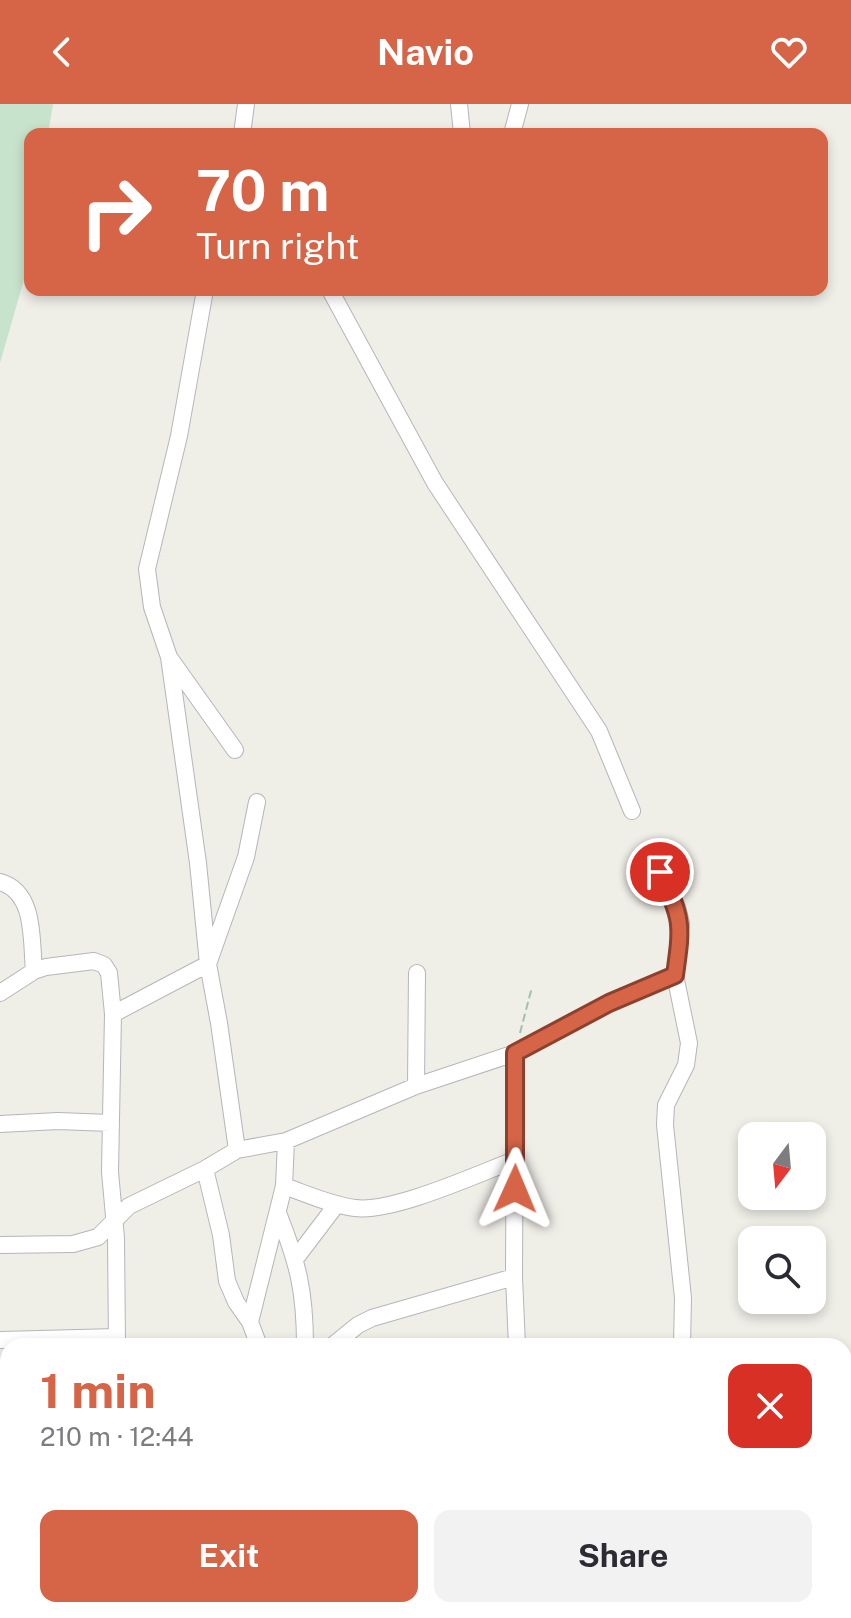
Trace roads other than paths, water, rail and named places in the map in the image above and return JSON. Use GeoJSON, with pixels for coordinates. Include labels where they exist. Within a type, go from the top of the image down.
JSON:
{"type":"FeatureCollection","features":[{"type":"Feature","properties":{"kind":"street"},"geometry":{"type":"LineString","coordinates":[[243,128],[246,104]]}},
{"type":"Feature","properties":{"kind":"street"},"geometry":{"type":"LineString","coordinates":[[459,104],[461,128]]}},
{"type":"Feature","properties":{"kind":"street"},"geometry":{"type":"LineString","coordinates":[[514,128],[520,104]]}},
{"type":"Feature","properties":{"kind":"street"},"geometry":{"type":"LineString","coordinates":[[204,296],[179,436],[147,569],[152,607],[169,657],[198,863],[208,964],[237,1150]]}},
{"type":"Feature","properties":{"kind":"street"},"geometry":{"type":"LineString","coordinates":[[333,296],[435,483],[599,731],[632,811]]}},
{"type":"Feature","properties":{"kind":"street"},"geometry":{"type":"LineString","coordinates":[[169,657],[235,750]]}},
{"type":"Feature","properties":{"kind":"street"},"geometry":{"type":"LineString","coordinates":[[113,1014],[208,964],[246,857],[257,802]]}},
{"type":"Feature","properties":{"kind":"street"},"geometry":{"type":"LineString","coordinates":[[660,872],[681,923],[675,975],[689,1043],[686,1065],[666,1105],[665,1125],[683,1298],[682,1338]]}},
{"type":"Feature","properties":{"kind":"street"},"geometry":{"type":"LineString","coordinates":[[0,882],[11,885],[24,902],[30,926],[34,971]]}},
{"type":"Feature","properties":{"kind":"street"},"geometry":{"type":"LineString","coordinates":[[0,993],[34,971],[59,965],[100,963],[109,973],[113,1014],[110,1172],[117,1338]]}},
{"type":"Feature","properties":{"kind":"street"},"geometry":{"type":"LineString","coordinates":[[416,1086],[417,973]]}},
{"type":"Feature","properties":{"kind":"street"},"geometry":{"type":"LineString","coordinates":[[0,1245],[73,1244],[90,1240],[105,1232],[129,1206],[237,1150],[286,1141],[416,1086],[515,1053],[609,1003],[675,975]]}},
{"type":"Feature","properties":{"kind":"street"},"geometry":{"type":"LineString","coordinates":[[515,1053],[517,1338]]}},
{"type":"Feature","properties":{"kind":"street"},"geometry":{"type":"LineString","coordinates":[[0,1124],[58,1121],[110,1123]]}},
{"type":"Feature","properties":{"kind":"street"},"geometry":{"type":"LineString","coordinates":[[250,1322],[284,1186],[286,1141]]}},
{"type":"Feature","properties":{"kind":"street"},"geometry":{"type":"LineString","coordinates":[[284,1186],[356,1208],[387,1205],[515,1160]]}},
{"type":"Feature","properties":{"kind":"street"},"geometry":{"type":"LineString","coordinates":[[205,1169],[221,1235],[227,1281],[256,1338]]}},
{"type":"Feature","properties":{"kind":"street"},"geometry":{"type":"LineString","coordinates":[[296,1258],[337,1204]]}},
{"type":"Feature","properties":{"kind":"street"},"geometry":{"type":"LineString","coordinates":[[278,1213],[296,1258],[302,1286],[305,1338]]}},
{"type":"Feature","properties":{"kind":"street"},"geometry":{"type":"LineString","coordinates":[[342,1338],[372,1318],[514,1277]]}}]}
